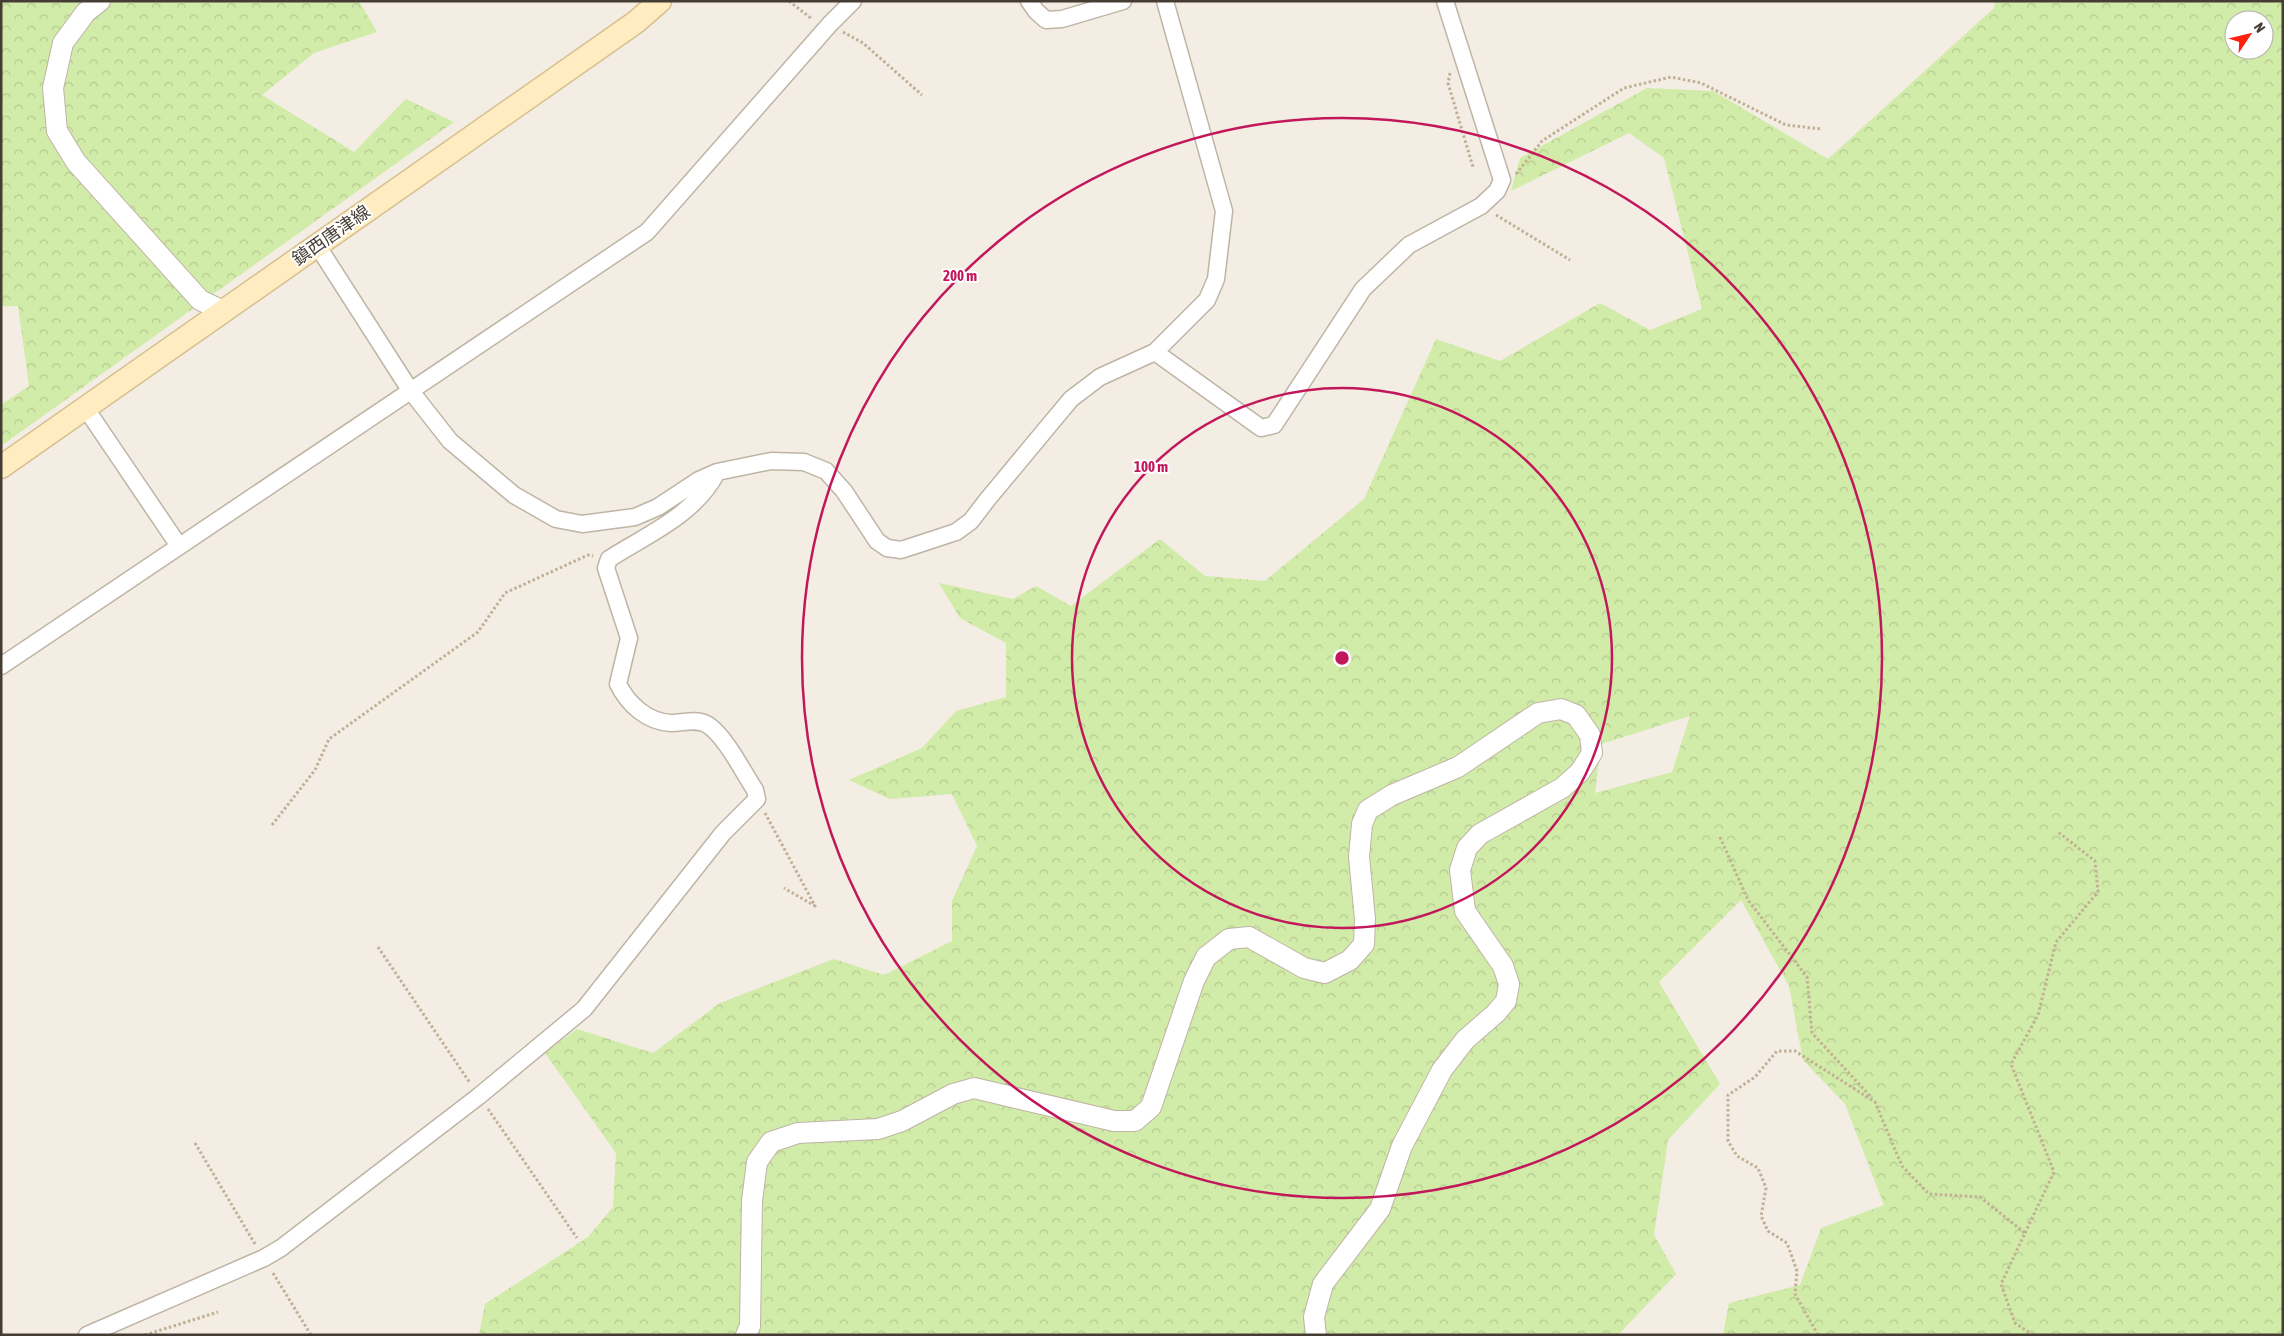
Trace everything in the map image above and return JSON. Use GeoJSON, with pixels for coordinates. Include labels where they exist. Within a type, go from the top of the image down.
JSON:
{"type":"FeatureCollection","features":[{"type":"Feature","properties":{"kind":"main road","name":"鎮西唐津線"},"geometry":{"type":"LineString","coordinates":[[1,467],[636,22],[660,1]]}},
{"type":"Feature","properties":{"kind":"street"},"geometry":{"type":"LineString","coordinates":[[100,1],[86,12],[63,43],[53,88],[57,130],[76,162],[200,300],[223,311]]}},
{"type":"Feature","properties":{"kind":"street"},"geometry":{"type":"LineString","coordinates":[[1,666],[647,232],[830,24],[853,1]]}},
{"type":"Feature","properties":{"kind":"street"},"geometry":{"type":"LineString","coordinates":[[1029,1],[1046,20],[1062,19],[1123,1]]}},
{"type":"Feature","properties":{"kind":"street"},"geometry":{"type":"LineString","coordinates":[[317,245],[410,390],[450,441],[514,494],[556,519],[582,524],[634,517],[658,507],[699,480],[717,472],[771,461],[804,462],[826,471],[844,491],[877,541],[886,548],[901,550],[956,532],[972,521],[987,500],[1071,399],[1100,377],[1155,352],[1207,300],[1216,280],[1224,211],[1165,1]]}},
{"type":"Feature","properties":{"kind":"street"},"geometry":{"type":"LineString","coordinates":[[1155,352],[1261,428],[1274,425],[1363,289],[1408,245],[1481,206],[1497,191],[1502,180],[1445,1]]}},
{"type":"Feature","properties":{"kind":"street"},"geometry":{"type":"LineString","coordinates":[[91,416],[178,546]]}},
{"type":"Feature","properties":{"kind":"street"},"geometry":{"type":"LineString","coordinates":[[86,1335],[264,1258],[281,1248],[479,1096],[584,1009],[723,833],[757,799],[755,790],[720,737],[708,725],[696,721],[670,723],[645,716],[625,698],[618,684],[630,638],[606,568],[609,559],[686,512],[711,483],[717,472]]}},
{"type":"Feature","properties":{"kind":"street"},"geometry":{"type":"LineString","coordinates":[[746,1335],[750,1326],[752,1201],[757,1162],[771,1142],[798,1133],[878,1129],[902,1121],[953,1094],[974,1088],[1114,1122],[1135,1121],[1151,1107],[1194,981],[1206,957],[1229,939],[1249,937],[1304,968],[1325,973],[1350,960],[1364,944],[1365,919],[1359,857],[1362,824],[1368,810],[1392,795],[1458,767],[1538,713],[1561,709],[1576,715],[1590,735],[1592,753],[1580,772],[1562,788],[1480,834],[1467,848],[1460,870],[1465,911],[1502,966],[1509,984],[1506,1001],[1496,1013],[1465,1040],[1442,1070],[1402,1146],[1380,1210],[1323,1284],[1314,1317],[1316,1335]]}},
{"type":"Feature","properties":{"kind":"path"},"geometry":{"type":"LineString","coordinates":[[790,1],[810,19],[830,24],[863,43],[922,95]]}},
{"type":"Feature","properties":{"kind":"path"},"geometry":{"type":"LineString","coordinates":[[1458,41],[1448,83],[1473,167]]}},
{"type":"Feature","properties":{"kind":"path"},"geometry":{"type":"LineString","coordinates":[[1502,180],[1519,172],[1542,141],[1624,88],[1671,77],[1701,83],[1786,125],[1822,129]]}},
{"type":"Feature","properties":{"kind":"path"},"geometry":{"type":"LineString","coordinates":[[1481,206],[1570,260]]}},
{"type":"Feature","properties":{"kind":"path"},"geometry":{"type":"LineString","coordinates":[[272,826],[315,770],[328,739],[478,632],[505,593],[588,556],[609,559]]}},
{"type":"Feature","properties":{"kind":"path"},"geometry":{"type":"LineString","coordinates":[[757,799],[815,906],[784,888]]}},
{"type":"Feature","properties":{"kind":"path"},"geometry":{"type":"LineString","coordinates":[[2033,1335],[2015,1323],[2000,1284],[2054,1172],[2010,1064],[2038,1015],[2056,942],[2098,892],[2095,860],[2058,832]]}},
{"type":"Feature","properties":{"kind":"path"},"geometry":{"type":"LineString","coordinates":[[1720,837],[1748,900],[1807,977],[1812,1033],[1875,1102],[1902,1166],[1929,1194],[1980,1197],[2025,1233]]}},
{"type":"Feature","properties":{"kind":"path"},"geometry":{"type":"LineString","coordinates":[[378,947],[577,1238]]}},
{"type":"Feature","properties":{"kind":"path"},"geometry":{"type":"LineString","coordinates":[[1818,1335],[1795,1294],[1797,1271],[1787,1243],[1768,1231],[1761,1216],[1766,1188],[1758,1168],[1737,1156],[1728,1141],[1728,1095],[1755,1077],[1777,1052],[1795,1051],[1875,1102]]}},
{"type":"Feature","properties":{"kind":"path"},"geometry":{"type":"LineString","coordinates":[[195,1143],[311,1335]]}},
{"type":"Feature","properties":{"kind":"path"},"geometry":{"type":"LineString","coordinates":[[145,1335],[218,1312]]}},
{"type":"Feature","properties":{"kind":"green space"},"geometry":{"type":"Polygon","coordinates":[[[1,1],[359,1],[377,32],[314,53],[262,95],[354,152],[406,99],[454,122],[1,446],[1,405],[29,386],[18,306],[1,306],[1,1]]]}},
{"type":"Feature","properties":{"kind":"green space"},"geometry":{"type":"Polygon","coordinates":[[[1995,1],[2283,1],[2283,710],[2280,713],[2283,719],[2283,1335],[1723,1335],[1729,1303],[1800,1285],[1821,1228],[1884,1205],[1845,1104],[1803,1060],[1789,986],[1741,900],[1659,982],[1720,1084],[1668,1140],[1654,1235],[1676,1274],[1618,1335],[479,1335],[485,1304],[588,1237],[613,1207],[616,1153],[545,1053],[577,1029],[653,1053],[720,1003],[834,959],[884,975],[952,941],[952,901],[977,846],[952,794],[890,799],[849,780],[922,748],[956,711],[1006,697],[1006,643],[960,618],[939,583],[1013,599],[1036,586],[1071,606],[1160,539],[1205,576],[1265,581],[1364,499],[1436,339],[1500,361],[1600,303],[1650,330],[1702,309],[1664,158],[1629,133],[1511,191],[1520,158],[1647,88],[1713,91],[1828,159],[1994,8],[1995,1]],[[1690,716],[1601,744],[1595,793],[1672,772],[1690,716]]]}}]}
